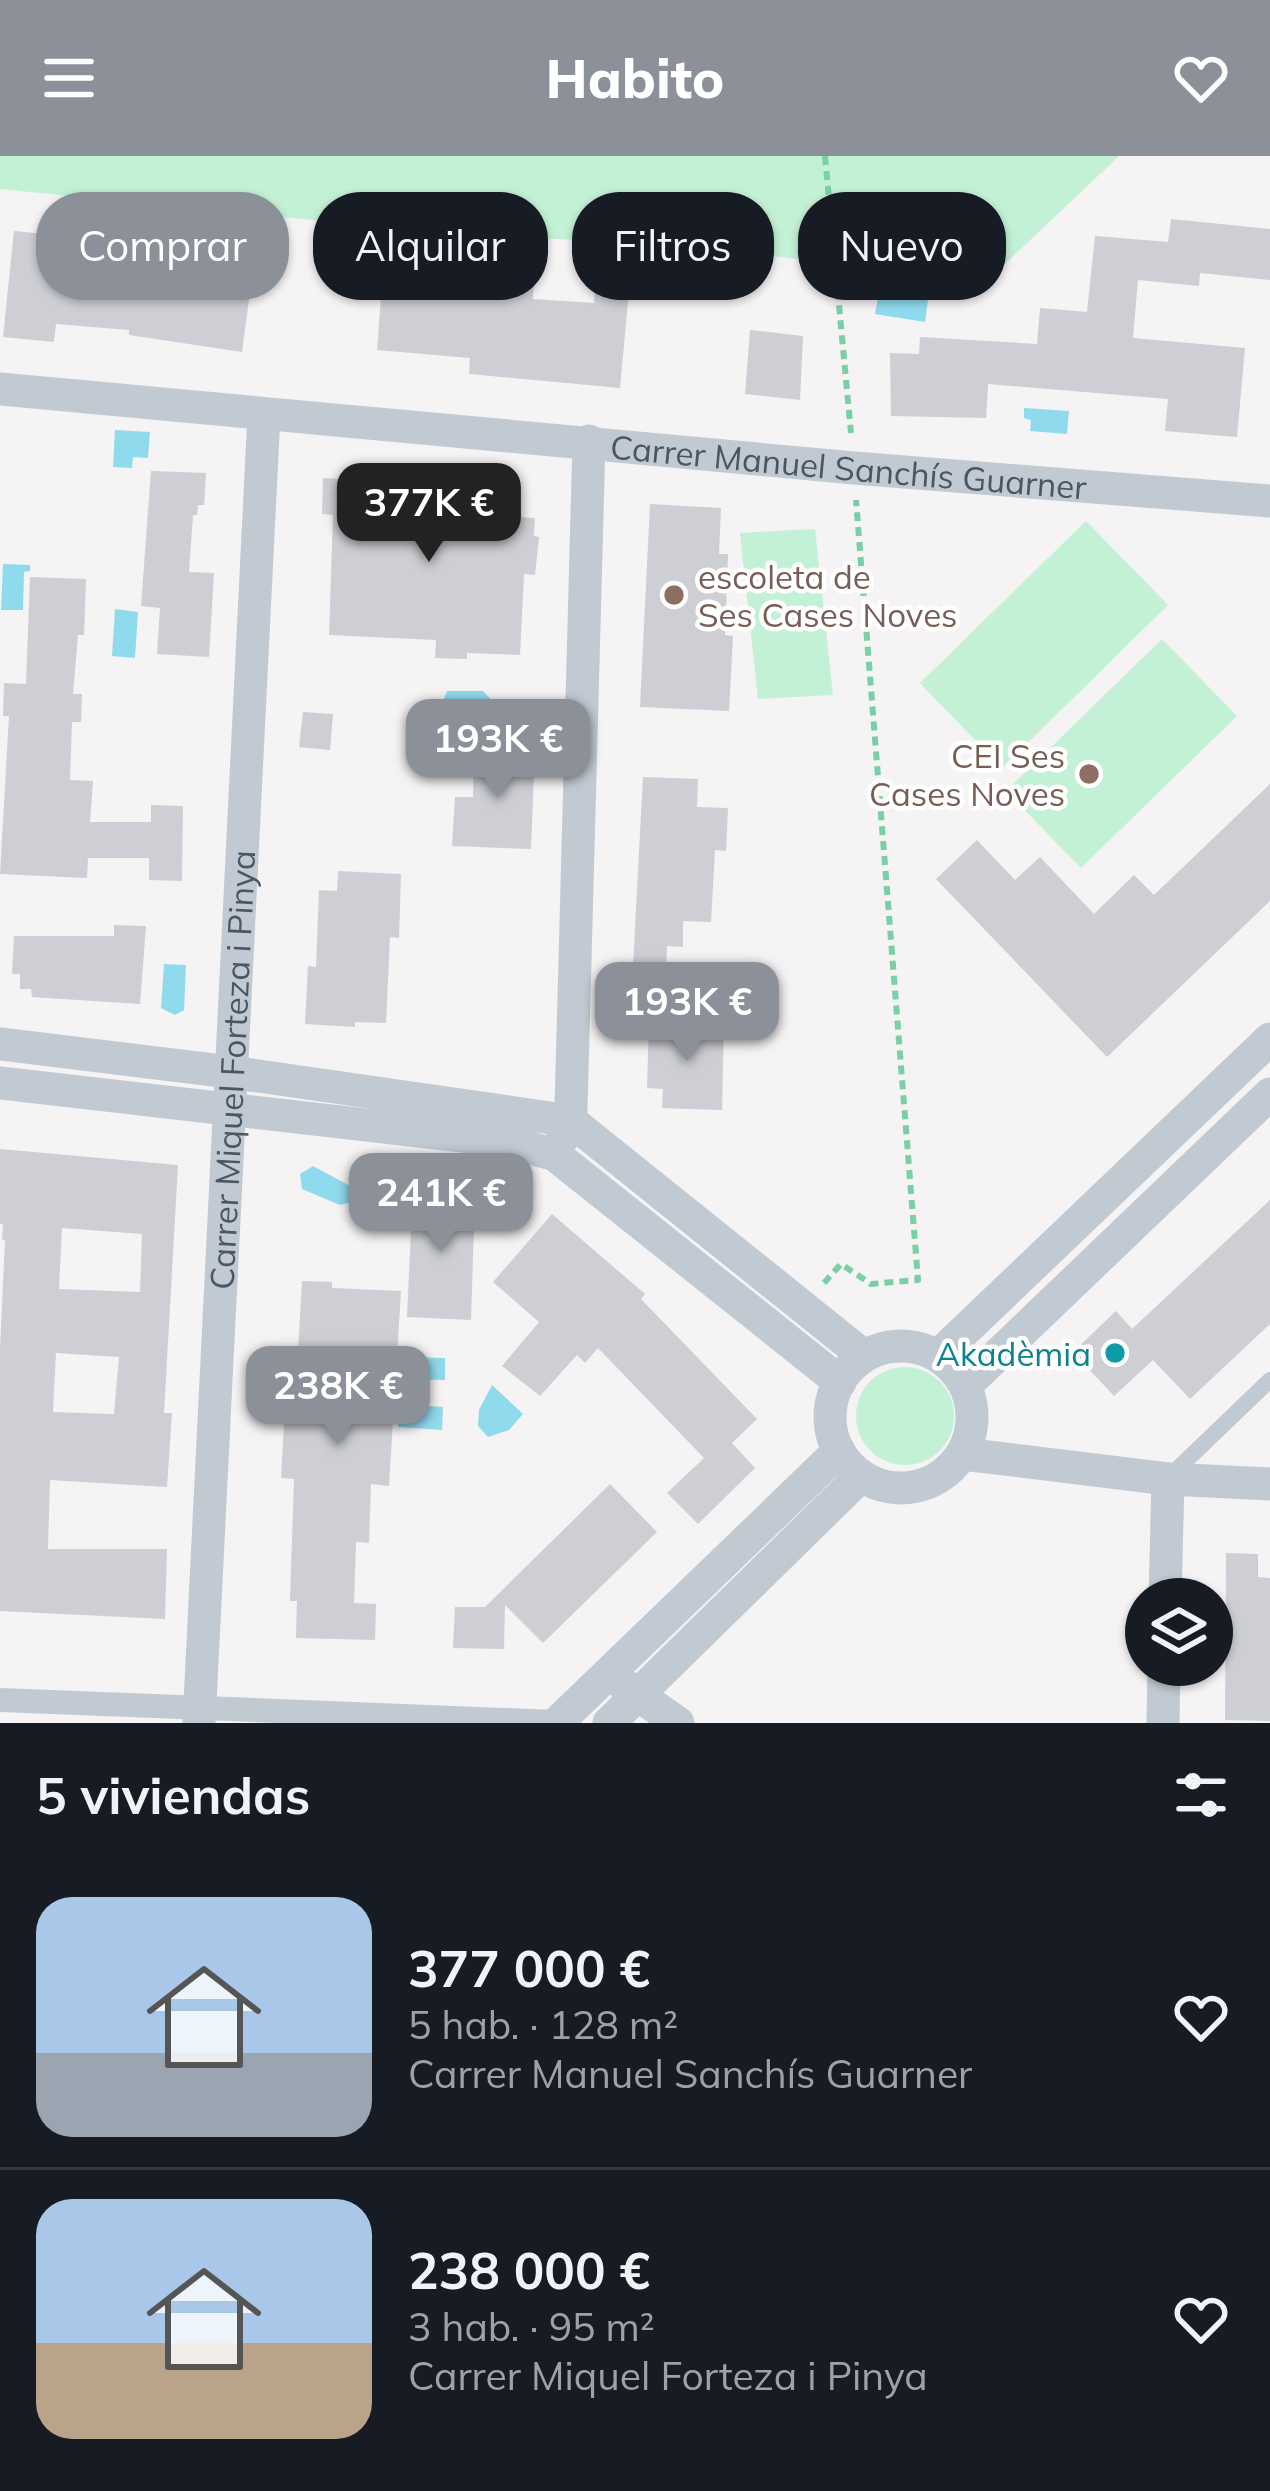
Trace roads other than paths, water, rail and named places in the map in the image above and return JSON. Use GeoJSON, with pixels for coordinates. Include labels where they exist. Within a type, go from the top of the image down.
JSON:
{"type":"FeatureCollection","features":[{"type":"Feature","properties":{"kind":"street","name":"Carrer Manuel Sanchís Guarner"},"geometry":{"type":"LineString","coordinates":[[0,389],[854,468],[1270,501]]}},
{"type":"Feature","properties":{"kind":"street","name":"Carrer Miquel Forteza i Pinya"},"geometry":{"type":"LineString","coordinates":[[199,1716],[264,414]]}},
{"type":"Feature","properties":{"kind":"street"},"geometry":{"type":"LineString","coordinates":[[555,1154],[571,1121],[589,442]]}},
{"type":"Feature","properties":{"kind":"street"},"geometry":{"type":"LineString","coordinates":[[939,1355],[1270,1039]]}},
{"type":"Feature","properties":{"kind":"street"},"geometry":{"type":"LineString","coordinates":[[0,1044],[571,1121],[864,1356]]}},
{"type":"Feature","properties":{"kind":"street"},"geometry":{"type":"LineString","coordinates":[[0,1083],[506,1141],[555,1154],[840,1382]]}},
{"type":"Feature","properties":{"kind":"street"},"geometry":{"type":"LineString","coordinates":[[966,1385],[1270,1094]]}},
{"type":"Feature","properties":{"kind":"street"},"geometry":{"type":"LineString","coordinates":[[905,1346],[939,1355],[966,1385],[972,1408],[971,1432],[962,1454],[949,1471],[910,1488],[876,1484],[850,1463],[831,1432],[830,1411],[840,1382],[864,1356],[886,1347],[905,1346]]}},
{"type":"Feature","properties":{"kind":"street"},"geometry":{"type":"LineString","coordinates":[[962,1454],[1168,1479],[1270,1484]]}},
{"type":"Feature","properties":{"kind":"street"},"geometry":{"type":"LineString","coordinates":[[0,1700],[199,1716],[557,1722],[850,1463]]}},
{"type":"Feature","properties":{"kind":"street"},"geometry":{"type":"LineString","coordinates":[[609,1723],[850,1463]]}},
{"type":"Feature","properties":{"kind":"street"},"geometry":{"type":"LineString","coordinates":[[1166,1578],[1168,1479]]}},
{"type":"Feature","properties":{"kind":"street"},"geometry":{"type":"LineString","coordinates":[[608,1673],[678,1723]]}},
{"type":"Feature","properties":{"kind":"street"},"geometry":{"type":"LineString","coordinates":[[1163,1723],[1164,1686]]}},
{"type":"Feature","properties":{"kind":"lane"},"geometry":{"type":"LineString","coordinates":[[1168,1479],[1270,1380]]}},
{"type":"Feature","properties":{"kind":"water"},"geometry":{"type":"Polygon","coordinates":[[[877,300],[928,300],[925,322],[875,314],[877,300]]]}},
{"type":"Feature","properties":{"kind":"water"},"geometry":{"type":"Polygon","coordinates":[[[1024,408],[1069,411],[1067,434],[1030,431],[1031,420],[1024,418],[1024,408]]]}},
{"type":"Feature","properties":{"kind":"water"},"geometry":{"type":"Polygon","coordinates":[[[115,430],[150,432],[148,458],[133,457],[132,468],[113,467],[115,430]]]}},
{"type":"Feature","properties":{"kind":"water"},"geometry":{"type":"Polygon","coordinates":[[[3,564],[30,565],[30,571],[24,572],[23,610],[1,610],[3,564]]]}},
{"type":"Feature","properties":{"kind":"water"},"geometry":{"type":"Polygon","coordinates":[[[115,609],[138,612],[135,658],[112,656],[115,609]]]}},
{"type":"Feature","properties":{"kind":"water"},"geometry":{"type":"Polygon","coordinates":[[[447,691],[483,691],[494,703],[484,713],[449,711],[442,704],[447,691]]]}},
{"type":"Feature","properties":{"kind":"water"},"geometry":{"type":"Polygon","coordinates":[[[164,964],[186,965],[184,1010],[175,1015],[161,1008],[164,964]]]}},
{"type":"Feature","properties":{"kind":"water"},"geometry":{"type":"Polygon","coordinates":[[[313,1166],[350,1186],[351,1202],[340,1205],[302,1189],[300,1174],[313,1166]]]}},
{"type":"Feature","properties":{"kind":"water"},"geometry":{"type":"Polygon","coordinates":[[[401,1357],[445,1358],[445,1380],[401,1379],[401,1357]]]}},
{"type":"Feature","properties":{"kind":"water"},"geometry":{"type":"Polygon","coordinates":[[[492,1385],[523,1414],[509,1430],[488,1437],[478,1426],[479,1410],[492,1385]]]}},
{"type":"Feature","properties":{"kind":"water"},"geometry":{"type":"Polygon","coordinates":[[[400,1404],[443,1407],[442,1430],[398,1427],[400,1404]]]}},
{"type":"Feature","properties":{"kind":"place","name":"escoleta de Ses Cases Noves"},"geometry":{"type":"Point","coordinates":[674,595]}},
{"type":"Feature","properties":{"kind":"place","name":"CEI Ses Cases Noves"},"geometry":{"type":"Point","coordinates":[1089,774]}},
{"type":"Feature","properties":{"kind":"place","name":"Akadèmia"},"geometry":{"type":"Point","coordinates":[1115,1353]}}]}
